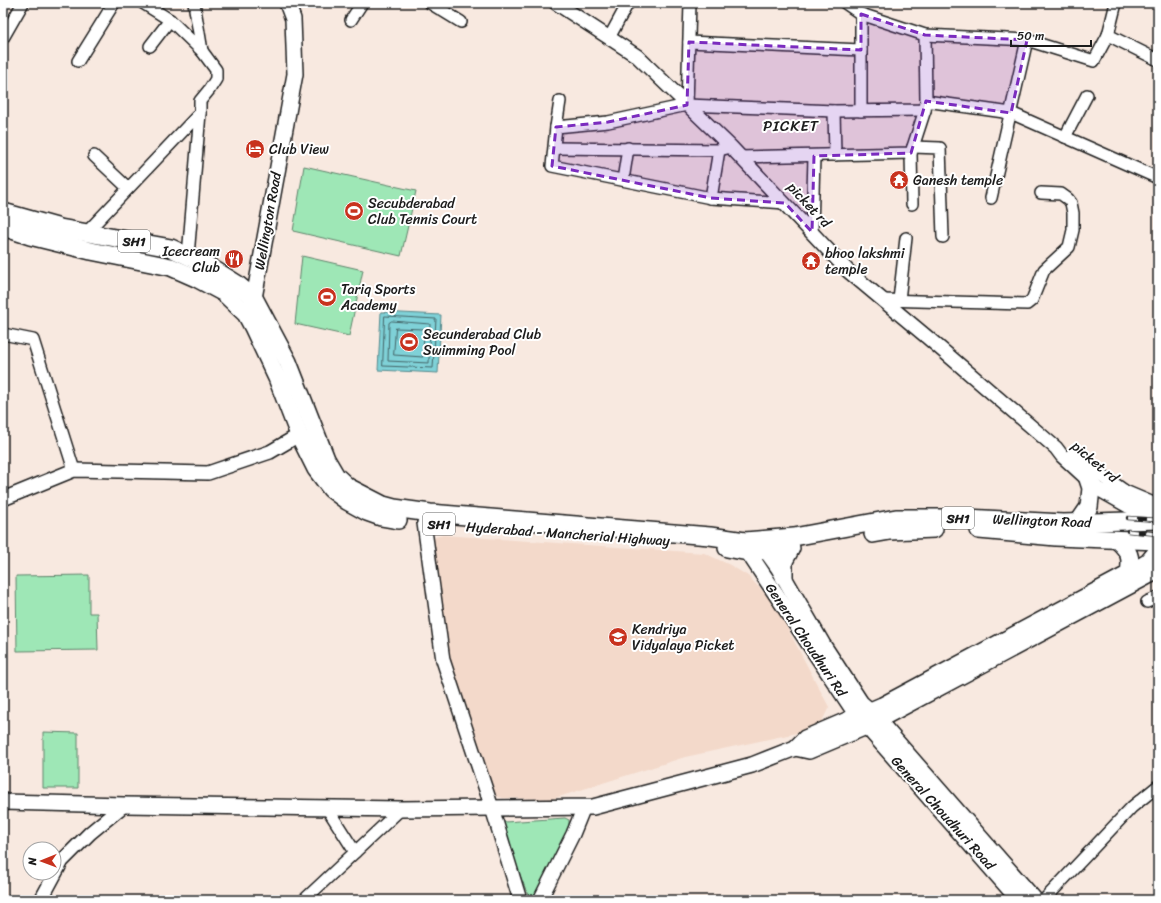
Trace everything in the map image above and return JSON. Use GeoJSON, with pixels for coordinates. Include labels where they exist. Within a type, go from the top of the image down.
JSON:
{"type":"FeatureCollection","features":[{"type":"Feature","properties":{"kind":"main road","name":"Wellington Road"},"geometry":{"type":"LineString","coordinates":[[246,314],[254,298],[295,74],[294,19],[287,3]]}},
{"type":"Feature","properties":{"kind":"main road","name":"Hyderabad - Mancherial Highway"},"geometry":{"type":"LineString","coordinates":[[3,212],[60,228],[171,248],[221,273],[254,298],[288,362],[326,459],[336,476],[348,487],[369,499],[394,508],[423,512],[710,536],[754,546]]}},
{"type":"Feature","properties":{"kind":"main road","name":"Hyderabad - Mancherial Highway"},"geometry":{"type":"LineString","coordinates":[[3,227],[30,236],[91,251],[171,267],[224,293],[246,314],[259,337],[299,435],[316,469],[331,489],[347,501],[367,512],[380,517],[424,523],[707,544],[754,546]]}},
{"type":"Feature","properties":{"kind":"main road"},"geometry":{"type":"LineString","coordinates":[[1078,523],[1089,507],[1091,488],[1088,479]]}},
{"type":"Feature","properties":{"kind":"main road","name":"Wellington Road"},"geometry":{"type":"LineString","coordinates":[[754,546],[794,536],[896,518],[958,518],[1078,523],[1158,520]]}},
{"type":"Feature","properties":{"kind":"main road","name":"SH1"},"geometry":{"type":"LineString","coordinates":[[754,546],[791,548],[890,531],[961,528],[1056,536],[1158,541]]}},
{"type":"Feature","properties":{"kind":"main road"},"geometry":{"type":"LineString","coordinates":[[1117,540],[1127,549],[1131,560],[1129,573]]}},
{"type":"Feature","properties":{"kind":"main road"},"geometry":{"type":"LineString","coordinates":[[754,546],[784,577],[823,645],[861,703],[868,718],[1035,900]]}},
{"type":"Feature","properties":{"kind":"main road","name":"General Choudhuri Rd"},"geometry":{"type":"LineString","coordinates":[[754,546],[868,718]]}},
{"type":"Feature","properties":{"kind":"main road"},"geometry":{"type":"LineString","coordinates":[[784,577],[784,561],[791,548]]}},
{"type":"Feature","properties":{"kind":"main road"},"geometry":{"type":"LineString","coordinates":[[868,718],[882,705],[1129,573],[1147,562],[1158,549]]}},
{"type":"Feature","properties":{"kind":"main road"},"geometry":{"type":"LineString","coordinates":[[3,802],[401,809],[593,807],[752,765],[795,748],[805,738],[868,718],[1158,571]]}},
{"type":"Feature","properties":{"kind":"main road","name":"General Choudhuri Road"},"geometry":{"type":"LineString","coordinates":[[868,718],[1019,900]]}},
{"type":"Feature","properties":{"kind":"street"},"geometry":{"type":"LineString","coordinates":[[3,38],[23,3]]}},
{"type":"Feature","properties":{"kind":"street"},"geometry":{"type":"LineString","coordinates":[[78,61],[114,3]]}},
{"type":"Feature","properties":{"kind":"street"},"geometry":{"type":"LineString","coordinates":[[143,3],[170,20],[202,51],[216,70],[216,79],[200,101],[188,256]]}},
{"type":"Feature","properties":{"kind":"street"},"geometry":{"type":"LineString","coordinates":[[194,3],[202,51]]}},
{"type":"Feature","properties":{"kind":"street"},"geometry":{"type":"LineString","coordinates":[[351,20],[361,3]]}},
{"type":"Feature","properties":{"kind":"street"},"geometry":{"type":"LineString","coordinates":[[430,3],[461,22]]}},
{"type":"Feature","properties":{"kind":"street","name":"picket rd"},"geometry":{"type":"LineString","coordinates":[[556,3],[637,56],[687,105],[725,148],[741,157],[848,271],[1056,448],[1062,456],[1098,489],[1120,502],[1158,520]]}},
{"type":"Feature","properties":{"kind":"street"},"geometry":{"type":"LineString","coordinates":[[609,38],[628,3]]}},
{"type":"Feature","properties":{"kind":"street"},"geometry":{"type":"LineString","coordinates":[[687,105],[690,3]]}},
{"type":"Feature","properties":{"kind":"street"},"geometry":{"type":"LineString","coordinates":[[845,3],[860,14],[925,35],[1027,40],[1094,61],[1108,35],[1116,3]]}},
{"type":"Feature","properties":{"kind":"street"},"geometry":{"type":"LineString","coordinates":[[860,14],[861,111]]}},
{"type":"Feature","properties":{"kind":"street"},"geometry":{"type":"LineString","coordinates":[[150,46],[170,20]]}},
{"type":"Feature","properties":{"kind":"street"},"geometry":{"type":"LineString","coordinates":[[912,204],[912,150],[926,106],[925,35]]}},
{"type":"Feature","properties":{"kind":"street"},"geometry":{"type":"LineString","coordinates":[[1108,35],[1158,60]]}},
{"type":"Feature","properties":{"kind":"street"},"geometry":{"type":"LineString","coordinates":[[990,198],[1027,40]]}},
{"type":"Feature","properties":{"kind":"street"},"geometry":{"type":"LineString","coordinates":[[688,42],[861,50]]}},
{"type":"Feature","properties":{"kind":"street"},"geometry":{"type":"LineString","coordinates":[[1065,137],[1087,95]]}},
{"type":"Feature","properties":{"kind":"street"},"geometry":{"type":"LineString","coordinates":[[560,100],[552,166],[711,198],[785,203]]}},
{"type":"Feature","properties":{"kind":"street"},"geometry":{"type":"LineString","coordinates":[[556,127],[608,122],[687,105],[861,111],[926,106],[1011,113],[1158,178]]}},
{"type":"Feature","properties":{"kind":"street"},"geometry":{"type":"LineString","coordinates":[[834,110],[835,155]]}},
{"type":"Feature","properties":{"kind":"street"},"geometry":{"type":"LineString","coordinates":[[86,233],[200,113]]}},
{"type":"Feature","properties":{"kind":"street"},"geometry":{"type":"LineString","coordinates":[[554,148],[725,148],[711,198]]}},
{"type":"Feature","properties":{"kind":"street"},"geometry":{"type":"LineString","coordinates":[[623,180],[628,148]]}},
{"type":"Feature","properties":{"kind":"street"},"geometry":{"type":"LineString","coordinates":[[741,157],[814,156],[940,148],[943,237]]}},
{"type":"Feature","properties":{"kind":"street"},"geometry":{"type":"LineString","coordinates":[[94,156],[128,188]]}},
{"type":"Feature","properties":{"kind":"street"},"geometry":{"type":"LineString","coordinates":[[812,232],[814,156]]}},
{"type":"Feature","properties":{"kind":"street"},"geometry":{"type":"LineString","coordinates":[[883,300],[1027,304],[1032,300],[1044,270],[1069,247],[1073,230],[1073,213],[1071,203],[1068,199],[1061,194],[1041,193]]}},
{"type":"Feature","properties":{"kind":"street"},"geometry":{"type":"LineString","coordinates":[[899,300],[906,238]]}},
{"type":"Feature","properties":{"kind":"street"},"geometry":{"type":"LineString","coordinates":[[3,334],[33,340],[74,470]]}},
{"type":"Feature","properties":{"kind":"street"},"geometry":{"type":"LineString","coordinates":[[3,498],[74,470],[208,473],[270,452],[299,435]]}},
{"type":"Feature","properties":{"kind":"street","name":"picket rd"},"geometry":{"type":"LineString","coordinates":[[1056,448],[1069,454],[1125,492],[1158,506]]}},
{"type":"Feature","properties":{"kind":"street"},"geometry":{"type":"LineString","coordinates":[[424,523],[443,660],[492,808],[520,900]]}},
{"type":"Feature","properties":{"kind":"street"},"geometry":{"type":"LineString","coordinates":[[1147,602],[1158,597]]}},
{"type":"Feature","properties":{"kind":"street"},"geometry":{"type":"LineString","coordinates":[[1044,900],[1132,807],[1158,786]]}},
{"type":"Feature","properties":{"kind":"street"},"geometry":{"type":"LineString","coordinates":[[41,900],[62,861],[90,833],[124,805]]}},
{"type":"Feature","properties":{"kind":"street"},"geometry":{"type":"LineString","coordinates":[[540,900],[584,807]]}},
{"type":"Feature","properties":{"kind":"street"},"geometry":{"type":"LineString","coordinates":[[327,808],[355,852]]}},
{"type":"Feature","properties":{"kind":"street"},"geometry":{"type":"LineString","coordinates":[[304,900],[401,809]]}},
{"type":"Feature","properties":{"kind":"highlighted area"},"geometry":{"type":"Polygon","coordinates":[[[861,14],[925,35],[1027,40],[1011,113],[926,101],[911,153],[814,156],[812,232],[785,203],[711,198],[552,166],[556,127],[608,122],[687,105],[689,42],[861,50],[861,14]]]}},
{"type":"Feature","properties":{"kind":"shaded area","name":"Kendriya Vidyalaya Picket"},"geometry":{"type":"Polygon","coordinates":[[[443,535],[704,553],[730,565],[748,576],[774,603],[829,707],[822,721],[811,730],[685,757],[552,799],[503,798],[496,796],[491,793],[449,671],[433,540],[435,537],[443,535]]]}},
{"type":"Feature","properties":{"kind":"green space","name":"Secubderabad Club Tennis Court"},"geometry":{"type":"Polygon","coordinates":[[[304,166],[416,191],[401,256],[293,231],[304,166]]]}},
{"type":"Feature","properties":{"kind":"green space","name":"Tariq Sports Academy"},"geometry":{"type":"Polygon","coordinates":[[[302,256],[363,270],[349,336],[295,324],[302,256]]]}},
{"type":"Feature","properties":{"kind":"green space"},"geometry":{"type":"Polygon","coordinates":[[[89,575],[89,613],[97,613],[98,650],[17,651],[16,576],[89,575]]]}},
{"type":"Feature","properties":{"kind":"green space"},"geometry":{"type":"Polygon","coordinates":[[[43,732],[78,733],[78,788],[43,788],[43,732]]]}},
{"type":"Feature","properties":{"kind":"green space"},"geometry":{"type":"Polygon","coordinates":[[[565,818],[569,820],[569,828],[534,900],[530,900],[498,821],[505,822],[565,818]]]}},
{"type":"Feature","properties":{"kind":"water","name":"Secunderabad Club Swimming Pool"},"geometry":{"type":"Polygon","coordinates":[[[381,312],[441,315],[438,373],[378,370],[381,312]]]}},
{"type":"Feature","properties":{"kind":"railway"},"geometry":{"type":"LineString","coordinates":[[1128,518],[1158,520]]}},
{"type":"Feature","properties":{"kind":"railway"},"geometry":{"type":"LineString","coordinates":[[1128,531],[1158,534]]}},
{"type":"Feature","properties":{"kind":"place","name":"Club View"},"geometry":{"type":"Point","coordinates":[255,149]}},
{"type":"Feature","properties":{"kind":"place","name":"Ganesh temple"},"geometry":{"type":"Point","coordinates":[899,180]}},
{"type":"Feature","properties":{"kind":"place","name":"Secubderabad Club Tennis Court"},"geometry":{"type":"Point","coordinates":[354,211]}},
{"type":"Feature","properties":{"kind":"place","name":"Icecream Club"},"geometry":{"type":"Point","coordinates":[234,259]}},
{"type":"Feature","properties":{"kind":"place","name":"bhoo lakshmi temple"},"geometry":{"type":"Point","coordinates":[811,261]}},
{"type":"Feature","properties":{"kind":"place","name":"Tariq Sports Academy"},"geometry":{"type":"Point","coordinates":[327,297]}},
{"type":"Feature","properties":{"kind":"place","name":"Secunderabad Club Swimming Pool"},"geometry":{"type":"Point","coordinates":[409,342]}},
{"type":"Feature","properties":{"kind":"place","name":"Kendriya Vidyalaya Picket"},"geometry":{"type":"Point","coordinates":[618,637]}},
{"type":"Feature","properties":{"kind":"district","name":"PICKET"},"geometry":{"type":"Point","coordinates":[791,126]}}]}
